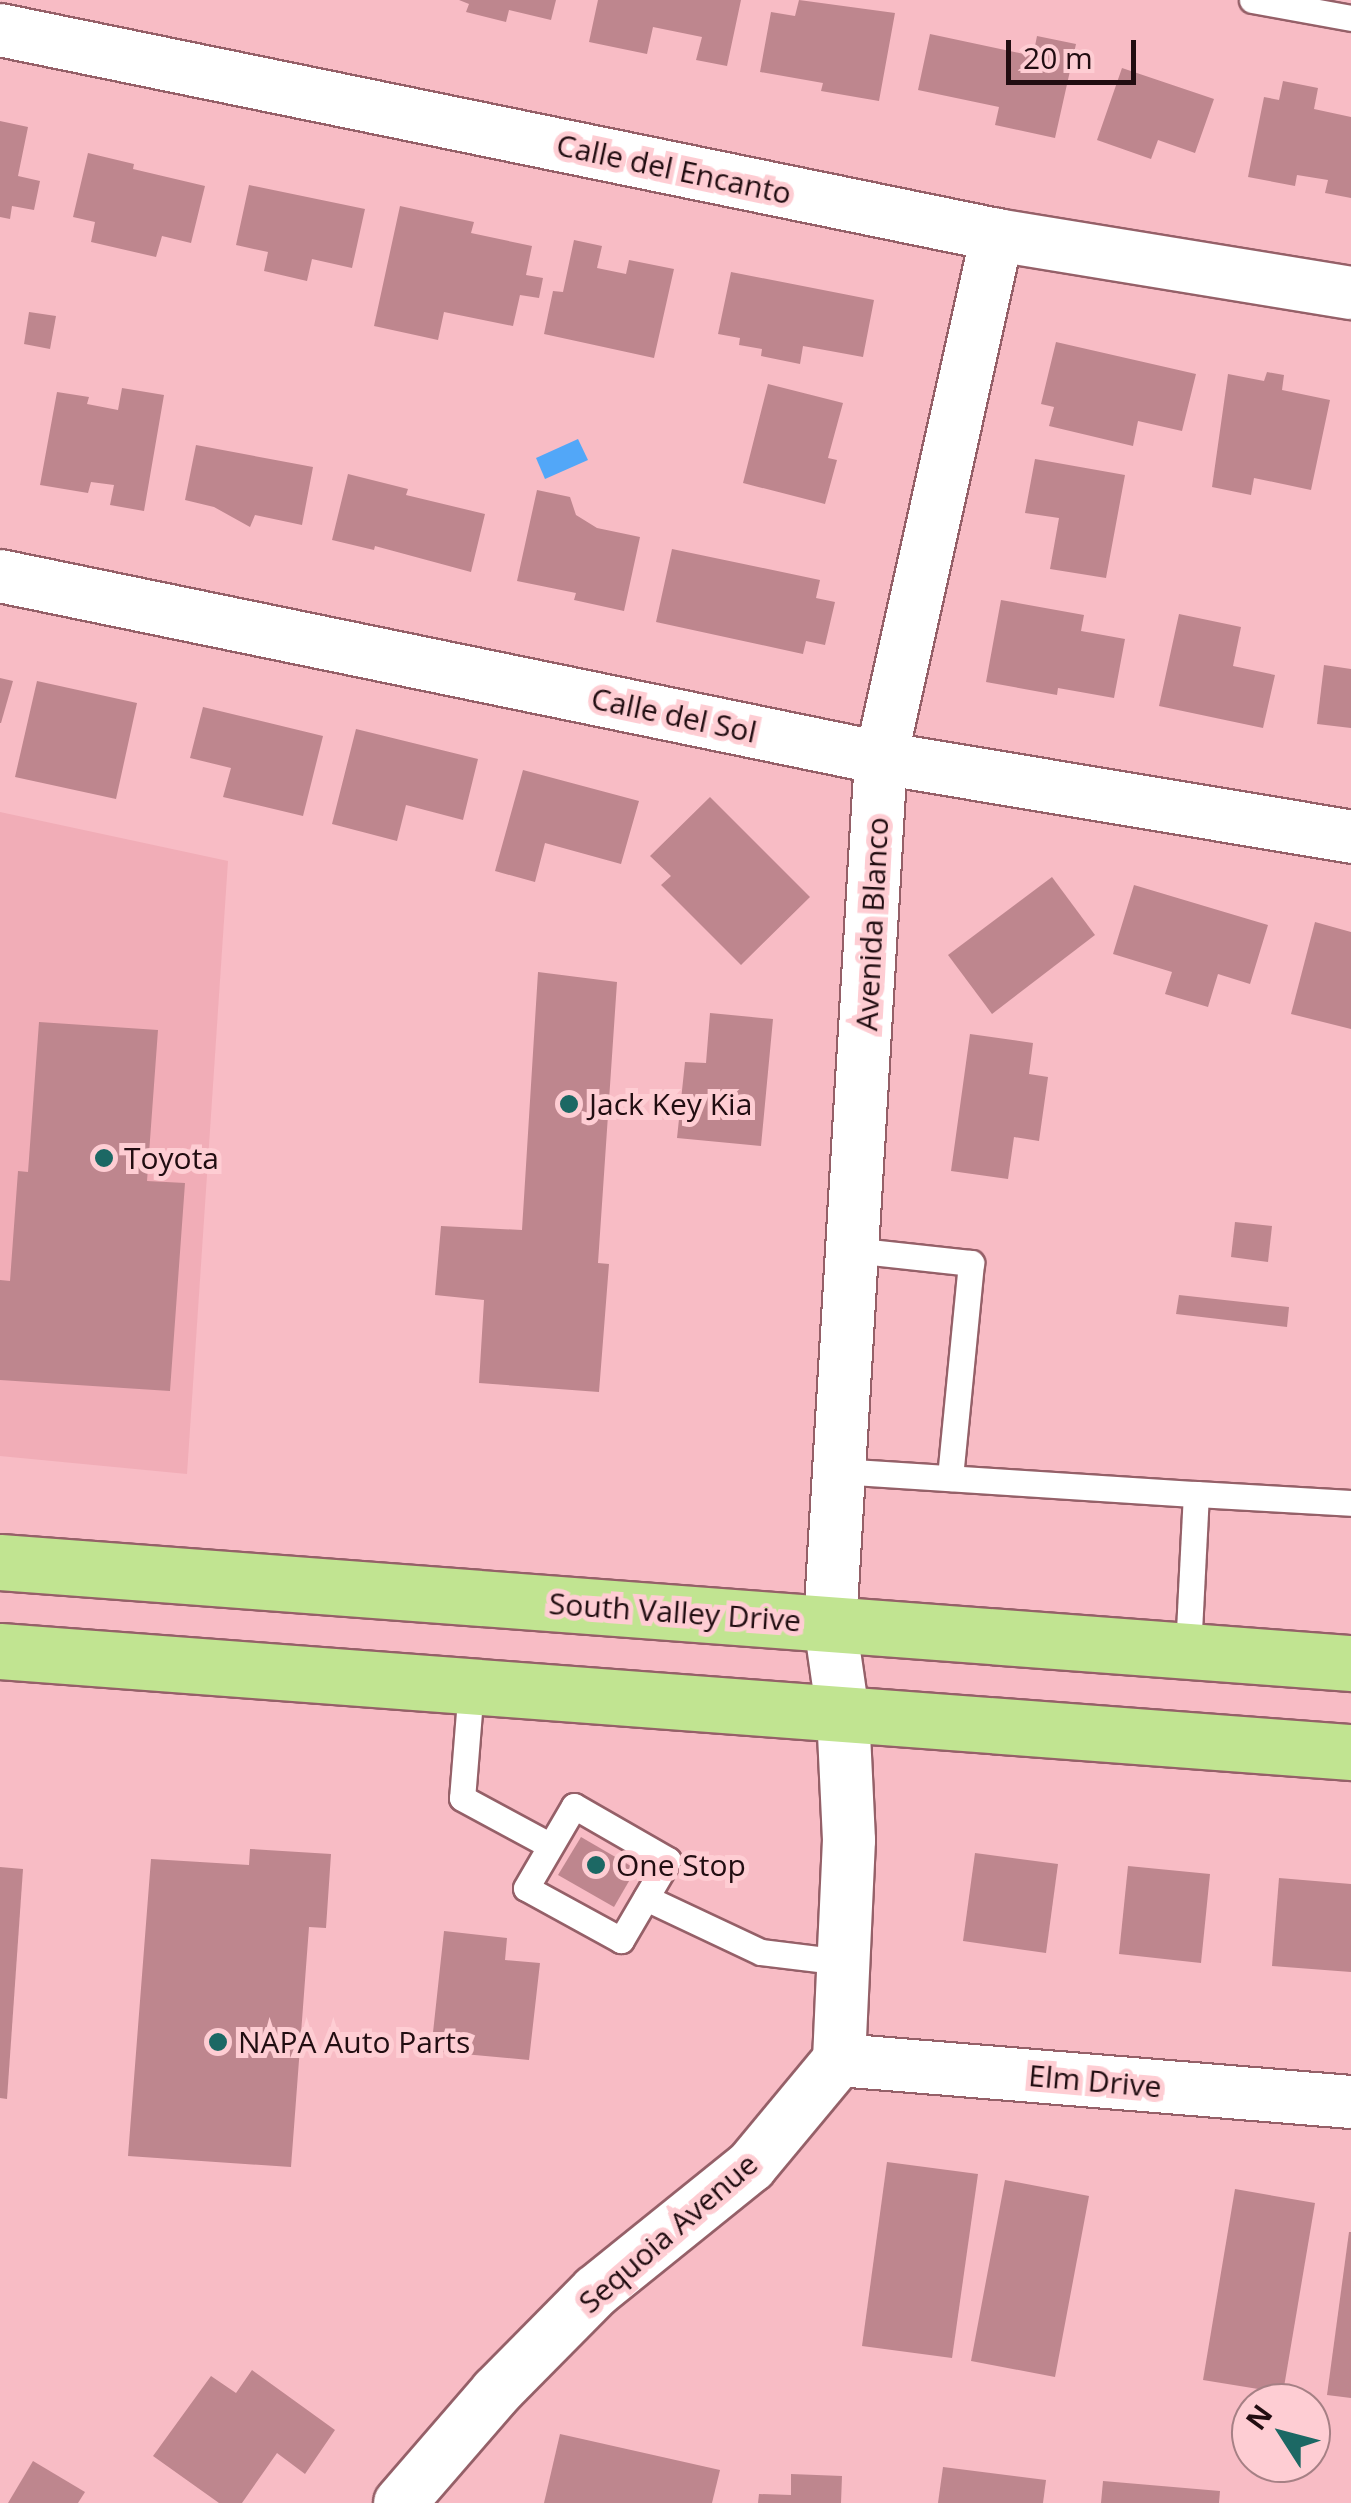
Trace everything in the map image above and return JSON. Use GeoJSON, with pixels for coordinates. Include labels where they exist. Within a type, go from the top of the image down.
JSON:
{"type":"FeatureCollection","features":[{"type":"Feature","properties":{"kind":"main road","name":"South Valley Drive"},"geometry":{"type":"LineString","coordinates":[[0,1562],[1351,1663]]}},
{"type":"Feature","properties":{"kind":"main road"},"geometry":{"type":"LineString","coordinates":[[0,1651],[1351,1752]]}},
{"type":"Feature","properties":{"kind":"street","name":"Calle del Encanto"},"geometry":{"type":"LineString","coordinates":[[0,30],[996,235],[1351,293]]}},
{"type":"Feature","properties":{"kind":"street","name":"Avenida Blanco"},"geometry":{"type":"LineString","coordinates":[[830,1624],[882,758],[996,235]]}},
{"type":"Feature","properties":{"kind":"street","name":"Calle del Sol"},"geometry":{"type":"LineString","coordinates":[[0,576],[882,758],[1351,837]]}},
{"type":"Feature","properties":{"kind":"street"},"geometry":{"type":"LineString","coordinates":[[830,1624],[843,1714],[849,1840],[839,2060]]}},
{"type":"Feature","properties":{"kind":"street","name":"Elm Drive"},"geometry":{"type":"LineString","coordinates":[[839,2060],[1351,2102]]}},
{"type":"Feature","properties":{"kind":"street","name":"Sequoia Avenue"},"geometry":{"type":"LineString","coordinates":[[400,2503],[496,2392],[596,2291],[751,2166],[839,2060]]}},
{"type":"Feature","properties":{"kind":"lane"},"geometry":{"type":"LineString","coordinates":[[1252,0],[1351,18]]}},
{"type":"Feature","properties":{"kind":"lane"},"geometry":{"type":"LineString","coordinates":[[852,1250],[971,1263],[950,1478]]}},
{"type":"Feature","properties":{"kind":"lane"},"geometry":{"type":"LineString","coordinates":[[839,1471],[1351,1503]]}},
{"type":"Feature","properties":{"kind":"lane"},"geometry":{"type":"LineString","coordinates":[[1188,1651],[1196,1494]]}},
{"type":"Feature","properties":{"kind":"lane"},"geometry":{"type":"LineString","coordinates":[[471,1687],[462,1798],[549,1845]]}},
{"type":"Feature","properties":{"kind":"lane"},"geometry":{"type":"LineString","coordinates":[[574,1806],[668,1860],[620,1940],[526,1888],[549,1845],[574,1806]]}},
{"type":"Feature","properties":{"kind":"lane"},"geometry":{"type":"LineString","coordinates":[[646,1898],[761,1952],[843,1962]]}},
{"type":"Feature","properties":{"kind":"shaded area","name":"Toyota"},"geometry":{"type":"Polygon","coordinates":[[[0,812],[228,861],[187,1474],[0,1456],[0,812]]]}},
{"type":"Feature","properties":{"kind":"water"},"geometry":{"type":"Polygon","coordinates":[[[578,439],[588,460],[545,479],[536,458],[578,439]]]}},
{"type":"Feature","properties":{"kind":"building"},"geometry":{"type":"Polygon","coordinates":[[[459,0],[556,0],[551,20],[509,10],[506,22],[466,12],[469,4],[459,0]]]}},
{"type":"Feature","properties":{"kind":"building"},"geometry":{"type":"Polygon","coordinates":[[[598,0],[741,0],[727,66],[696,60],[702,37],[653,27],[647,54],[589,42],[598,0]]]}},
{"type":"Feature","properties":{"kind":"building"},"geometry":{"type":"Polygon","coordinates":[[[799,0],[895,13],[879,101],[821,91],[823,83],[760,72],[771,12],[795,16],[799,0]]]}},
{"type":"Feature","properties":{"kind":"building"},"geometry":{"type":"Polygon","coordinates":[[[930,34],[1033,56],[1037,36],[1076,44],[1055,138],[995,125],[999,107],[918,90],[930,34]]]}},
{"type":"Feature","properties":{"kind":"building"},"geometry":{"type":"Polygon","coordinates":[[[1122,68],[1214,99],[1195,153],[1158,140],[1151,159],[1097,140],[1122,68]]]}},
{"type":"Feature","properties":{"kind":"building"},"geometry":{"type":"Polygon","coordinates":[[[1283,81],[1318,88],[1314,109],[1351,117],[1351,198],[1325,193],[1328,180],[1297,175],[1295,186],[1248,177],[1264,97],[1279,100],[1283,81]]]}},
{"type":"Feature","properties":{"kind":"building"},"geometry":{"type":"Polygon","coordinates":[[[0,121],[28,127],[18,176],[40,181],[34,210],[12,206],[10,219],[0,217],[0,121]]]}},
{"type":"Feature","properties":{"kind":"building"},"geometry":{"type":"Polygon","coordinates":[[[88,153],[134,164],[133,169],[205,186],[191,243],[162,236],[156,257],[91,242],[95,222],[73,217],[88,153]]]}},
{"type":"Feature","properties":{"kind":"building"},"geometry":{"type":"Polygon","coordinates":[[[249,185],[365,209],[352,268],[312,259],[307,281],[264,271],[268,252],[236,245],[249,185]]]}},
{"type":"Feature","properties":{"kind":"building"},"geometry":{"type":"Polygon","coordinates":[[[400,206],[474,222],[471,233],[532,246],[526,275],[543,278],[539,298],[520,295],[513,326],[444,312],[438,340],[374,326],[400,206]]]}},
{"type":"Feature","properties":{"kind":"building"},"geometry":{"type":"Polygon","coordinates":[[[574,240],[602,246],[597,268],[626,274],[629,260],[674,269],[654,358],[544,334],[553,291],[563,292],[574,240]]]}},
{"type":"Feature","properties":{"kind":"building"},"geometry":{"type":"Polygon","coordinates":[[[731,272],[874,300],[863,357],[803,346],[800,364],[761,356],[762,349],[739,345],[740,338],[718,334],[731,272]]]}},
{"type":"Feature","properties":{"kind":"building"},"geometry":{"type":"Polygon","coordinates":[[[29,312],[56,316],[50,349],[24,344],[29,312]]]}},
{"type":"Feature","properties":{"kind":"building"},"geometry":{"type":"Polygon","coordinates":[[[1056,342],[1196,374],[1182,431],[1138,421],[1133,446],[1049,426],[1054,407],[1041,404],[1056,342]]]}},
{"type":"Feature","properties":{"kind":"building"},"geometry":{"type":"Polygon","coordinates":[[[1267,372],[1284,375],[1282,390],[1330,400],[1311,490],[1254,478],[1251,495],[1212,487],[1228,374],[1264,381],[1267,372]]]}},
{"type":"Feature","properties":{"kind":"building"},"geometry":{"type":"Polygon","coordinates":[[[768,384],[843,403],[828,458],[837,460],[825,504],[743,483],[768,384]]]}},
{"type":"Feature","properties":{"kind":"building"},"geometry":{"type":"Polygon","coordinates":[[[122,388],[164,395],[144,511],[110,505],[114,485],[91,482],[88,493],[40,485],[57,392],[89,397],[87,404],[118,410],[122,388]]]}},
{"type":"Feature","properties":{"kind":"building"},"geometry":{"type":"Polygon","coordinates":[[[196,445],[313,467],[302,525],[255,515],[250,527],[214,507],[185,500],[196,445]]]}},
{"type":"Feature","properties":{"kind":"building"},"geometry":{"type":"Polygon","coordinates":[[[1035,459],[1125,475],[1106,578],[1050,569],[1059,518],[1025,513],[1035,459]]]}},
{"type":"Feature","properties":{"kind":"building"},"geometry":{"type":"Polygon","coordinates":[[[348,474],[408,489],[406,495],[485,514],[471,572],[375,546],[374,550],[332,540],[348,474]]]}},
{"type":"Feature","properties":{"kind":"building"},"geometry":{"type":"Polygon","coordinates":[[[537,490],[570,497],[576,515],[597,528],[640,537],[624,611],[574,600],[576,593],[517,581],[537,490]]]}},
{"type":"Feature","properties":{"kind":"building"},"geometry":{"type":"Polygon","coordinates":[[[672,549],[820,580],[816,598],[835,602],[825,645],[806,641],[803,654],[656,622],[672,549]]]}},
{"type":"Feature","properties":{"kind":"building"},"geometry":{"type":"Polygon","coordinates":[[[1001,600],[1084,615],[1081,631],[1125,639],[1114,698],[1058,688],[1057,695],[986,682],[1001,600]]]}},
{"type":"Feature","properties":{"kind":"building"},"geometry":{"type":"Polygon","coordinates":[[[1179,614],[1241,627],[1233,666],[1275,675],[1263,728],[1159,706],[1179,614]]]}},
{"type":"Feature","properties":{"kind":"building"},"geometry":{"type":"Polygon","coordinates":[[[1324,665],[1351,669],[1351,728],[1317,724],[1324,665]]]}},
{"type":"Feature","properties":{"kind":"building"},"geometry":{"type":"Polygon","coordinates":[[[0,678],[13,681],[1,723],[0,723],[0,678]]]}},
{"type":"Feature","properties":{"kind":"building"},"geometry":{"type":"Polygon","coordinates":[[[37,681],[137,703],[116,799],[15,777],[37,681]]]}},
{"type":"Feature","properties":{"kind":"building"},"geometry":{"type":"Polygon","coordinates":[[[203,707],[323,736],[303,816],[223,797],[231,768],[190,758],[203,707]]]}},
{"type":"Feature","properties":{"kind":"building"},"geometry":{"type":"Polygon","coordinates":[[[356,729],[478,759],[463,820],[406,805],[397,841],[332,824],[356,729]]]}},
{"type":"Feature","properties":{"kind":"building"},"geometry":{"type":"Polygon","coordinates":[[[523,770],[639,801],[621,864],[545,843],[535,882],[495,871],[523,770]]]}},
{"type":"Feature","properties":{"kind":"building"},"geometry":{"type":"Polygon","coordinates":[[[710,797],[810,897],[741,965],[661,885],[671,876],[650,856],[710,797]]]}},
{"type":"Feature","properties":{"kind":"building"},"geometry":{"type":"Polygon","coordinates":[[[1052,877],[1095,935],[992,1014],[948,955],[1052,877]]]}},
{"type":"Feature","properties":{"kind":"building"},"geometry":{"type":"Polygon","coordinates":[[[1134,885],[1268,925],[1250,984],[1218,974],[1208,1007],[1165,994],[1172,972],[1113,954],[1134,885]]]}},
{"type":"Feature","properties":{"kind":"building"},"geometry":{"type":"Polygon","coordinates":[[[1315,922],[1351,932],[1351,1029],[1291,1014],[1315,922]]]}},
{"type":"Feature","properties":{"kind":"building","name":"Jack Key Kia"},"geometry":{"type":"Polygon","coordinates":[[[538,972],[617,982],[598,1263],[609,1264],[599,1392],[479,1383],[484,1300],[435,1295],[441,1226],[522,1230],[538,972]]]}},
{"type":"Feature","properties":{"kind":"building"},"geometry":{"type":"Polygon","coordinates":[[[710,1013],[773,1019],[761,1146],[677,1138],[685,1062],[706,1063],[710,1013]]]}},
{"type":"Feature","properties":{"kind":"building"},"geometry":{"type":"Polygon","coordinates":[[[39,1022],[158,1030],[147,1181],[185,1183],[170,1391],[0,1380],[0,1280],[10,1281],[18,1171],[28,1172],[39,1022]]]}},
{"type":"Feature","properties":{"kind":"building"},"geometry":{"type":"Polygon","coordinates":[[[970,1034],[1033,1043],[1029,1074],[1048,1077],[1039,1141],[1014,1137],[1008,1179],[951,1171],[970,1034]]]}},
{"type":"Feature","properties":{"kind":"building"},"geometry":{"type":"Polygon","coordinates":[[[1235,1222],[1272,1226],[1268,1262],[1231,1257],[1235,1222]]]}},
{"type":"Feature","properties":{"kind":"building"},"geometry":{"type":"Polygon","coordinates":[[[1179,1295],[1289,1307],[1287,1327],[1176,1314],[1179,1295]]]}},
{"type":"Feature","properties":{"kind":"building"},"geometry":{"type":"Polygon","coordinates":[[[581,1837],[636,1869],[614,1907],[558,1875],[581,1837]]]}},
{"type":"Feature","properties":{"kind":"building","name":"NAPA Auto Parts"},"geometry":{"type":"Polygon","coordinates":[[[250,1849],[331,1854],[326,1928],[309,1927],[291,2167],[128,2156],[151,1859],[249,1865],[250,1849]]]}},
{"type":"Feature","properties":{"kind":"building"},"geometry":{"type":"Polygon","coordinates":[[[975,1853],[1058,1864],[1046,1953],[963,1941],[975,1853]]]}},
{"type":"Feature","properties":{"kind":"building"},"geometry":{"type":"Polygon","coordinates":[[[1128,1866],[1210,1874],[1201,1963],[1119,1954],[1128,1866]]]}},
{"type":"Feature","properties":{"kind":"building"},"geometry":{"type":"Polygon","coordinates":[[[0,1867],[23,1869],[7,2099],[0,2098],[0,1867]]]}},
{"type":"Feature","properties":{"kind":"building"},"geometry":{"type":"Polygon","coordinates":[[[1279,1878],[1351,1884],[1351,1972],[1272,1966],[1279,1878]]]}},
{"type":"Feature","properties":{"kind":"building"},"geometry":{"type":"Polygon","coordinates":[[[444,1931],[507,1938],[505,1960],[540,1963],[529,2060],[431,2051],[444,1931]]]}},
{"type":"Feature","properties":{"kind":"building"},"geometry":{"type":"Polygon","coordinates":[[[887,2162],[978,2174],[952,2358],[862,2346],[887,2162]]]}},
{"type":"Feature","properties":{"kind":"building"},"geometry":{"type":"Polygon","coordinates":[[[1005,2180],[1089,2196],[1055,2377],[971,2361],[1005,2180]]]}},
{"type":"Feature","properties":{"kind":"building"},"geometry":{"type":"Polygon","coordinates":[[[1235,2189],[1315,2203],[1285,2383],[1231,2385],[1203,2380],[1235,2189]]]}},
{"type":"Feature","properties":{"kind":"building"},"geometry":{"type":"Polygon","coordinates":[[[1351,2232],[1351,2398],[1331,2396],[1329,2383],[1351,2232]]]}},
{"type":"Feature","properties":{"kind":"building"},"geometry":{"type":"Polygon","coordinates":[[[252,2370],[335,2430],[305,2474],[277,2453],[242,2503],[219,2503],[153,2456],[211,2376],[236,2393],[252,2370]]]}},
{"type":"Feature","properties":{"kind":"building"},"geometry":{"type":"Polygon","coordinates":[[[560,2434],[720,2470],[712,2503],[544,2503],[560,2434]]]}},
{"type":"Feature","properties":{"kind":"building"},"geometry":{"type":"Polygon","coordinates":[[[33,2461],[85,2492],[78,2503],[8,2503],[33,2461]]]}},
{"type":"Feature","properties":{"kind":"building"},"geometry":{"type":"Polygon","coordinates":[[[943,2467],[1046,2480],[1043,2503],[938,2503],[943,2467]]]}},
{"type":"Feature","properties":{"kind":"building"},"geometry":{"type":"Polygon","coordinates":[[[791,2474],[842,2476],[841,2503],[758,2503],[759,2494],[791,2495],[791,2474]]]}},
{"type":"Feature","properties":{"kind":"building"},"geometry":{"type":"Polygon","coordinates":[[[1103,2481],[1220,2491],[1219,2503],[1101,2503],[1103,2481]]]}},
{"type":"Feature","properties":{"kind":"place","name":"Jack Key Kia"},"geometry":{"type":"Point","coordinates":[569,1104]}},
{"type":"Feature","properties":{"kind":"place","name":"Toyota"},"geometry":{"type":"Point","coordinates":[104,1158]}},
{"type":"Feature","properties":{"kind":"place","name":"One Stop"},"geometry":{"type":"Point","coordinates":[596,1865]}},
{"type":"Feature","properties":{"kind":"place","name":"NAPA Auto Parts"},"geometry":{"type":"Point","coordinates":[218,2042]}}]}
